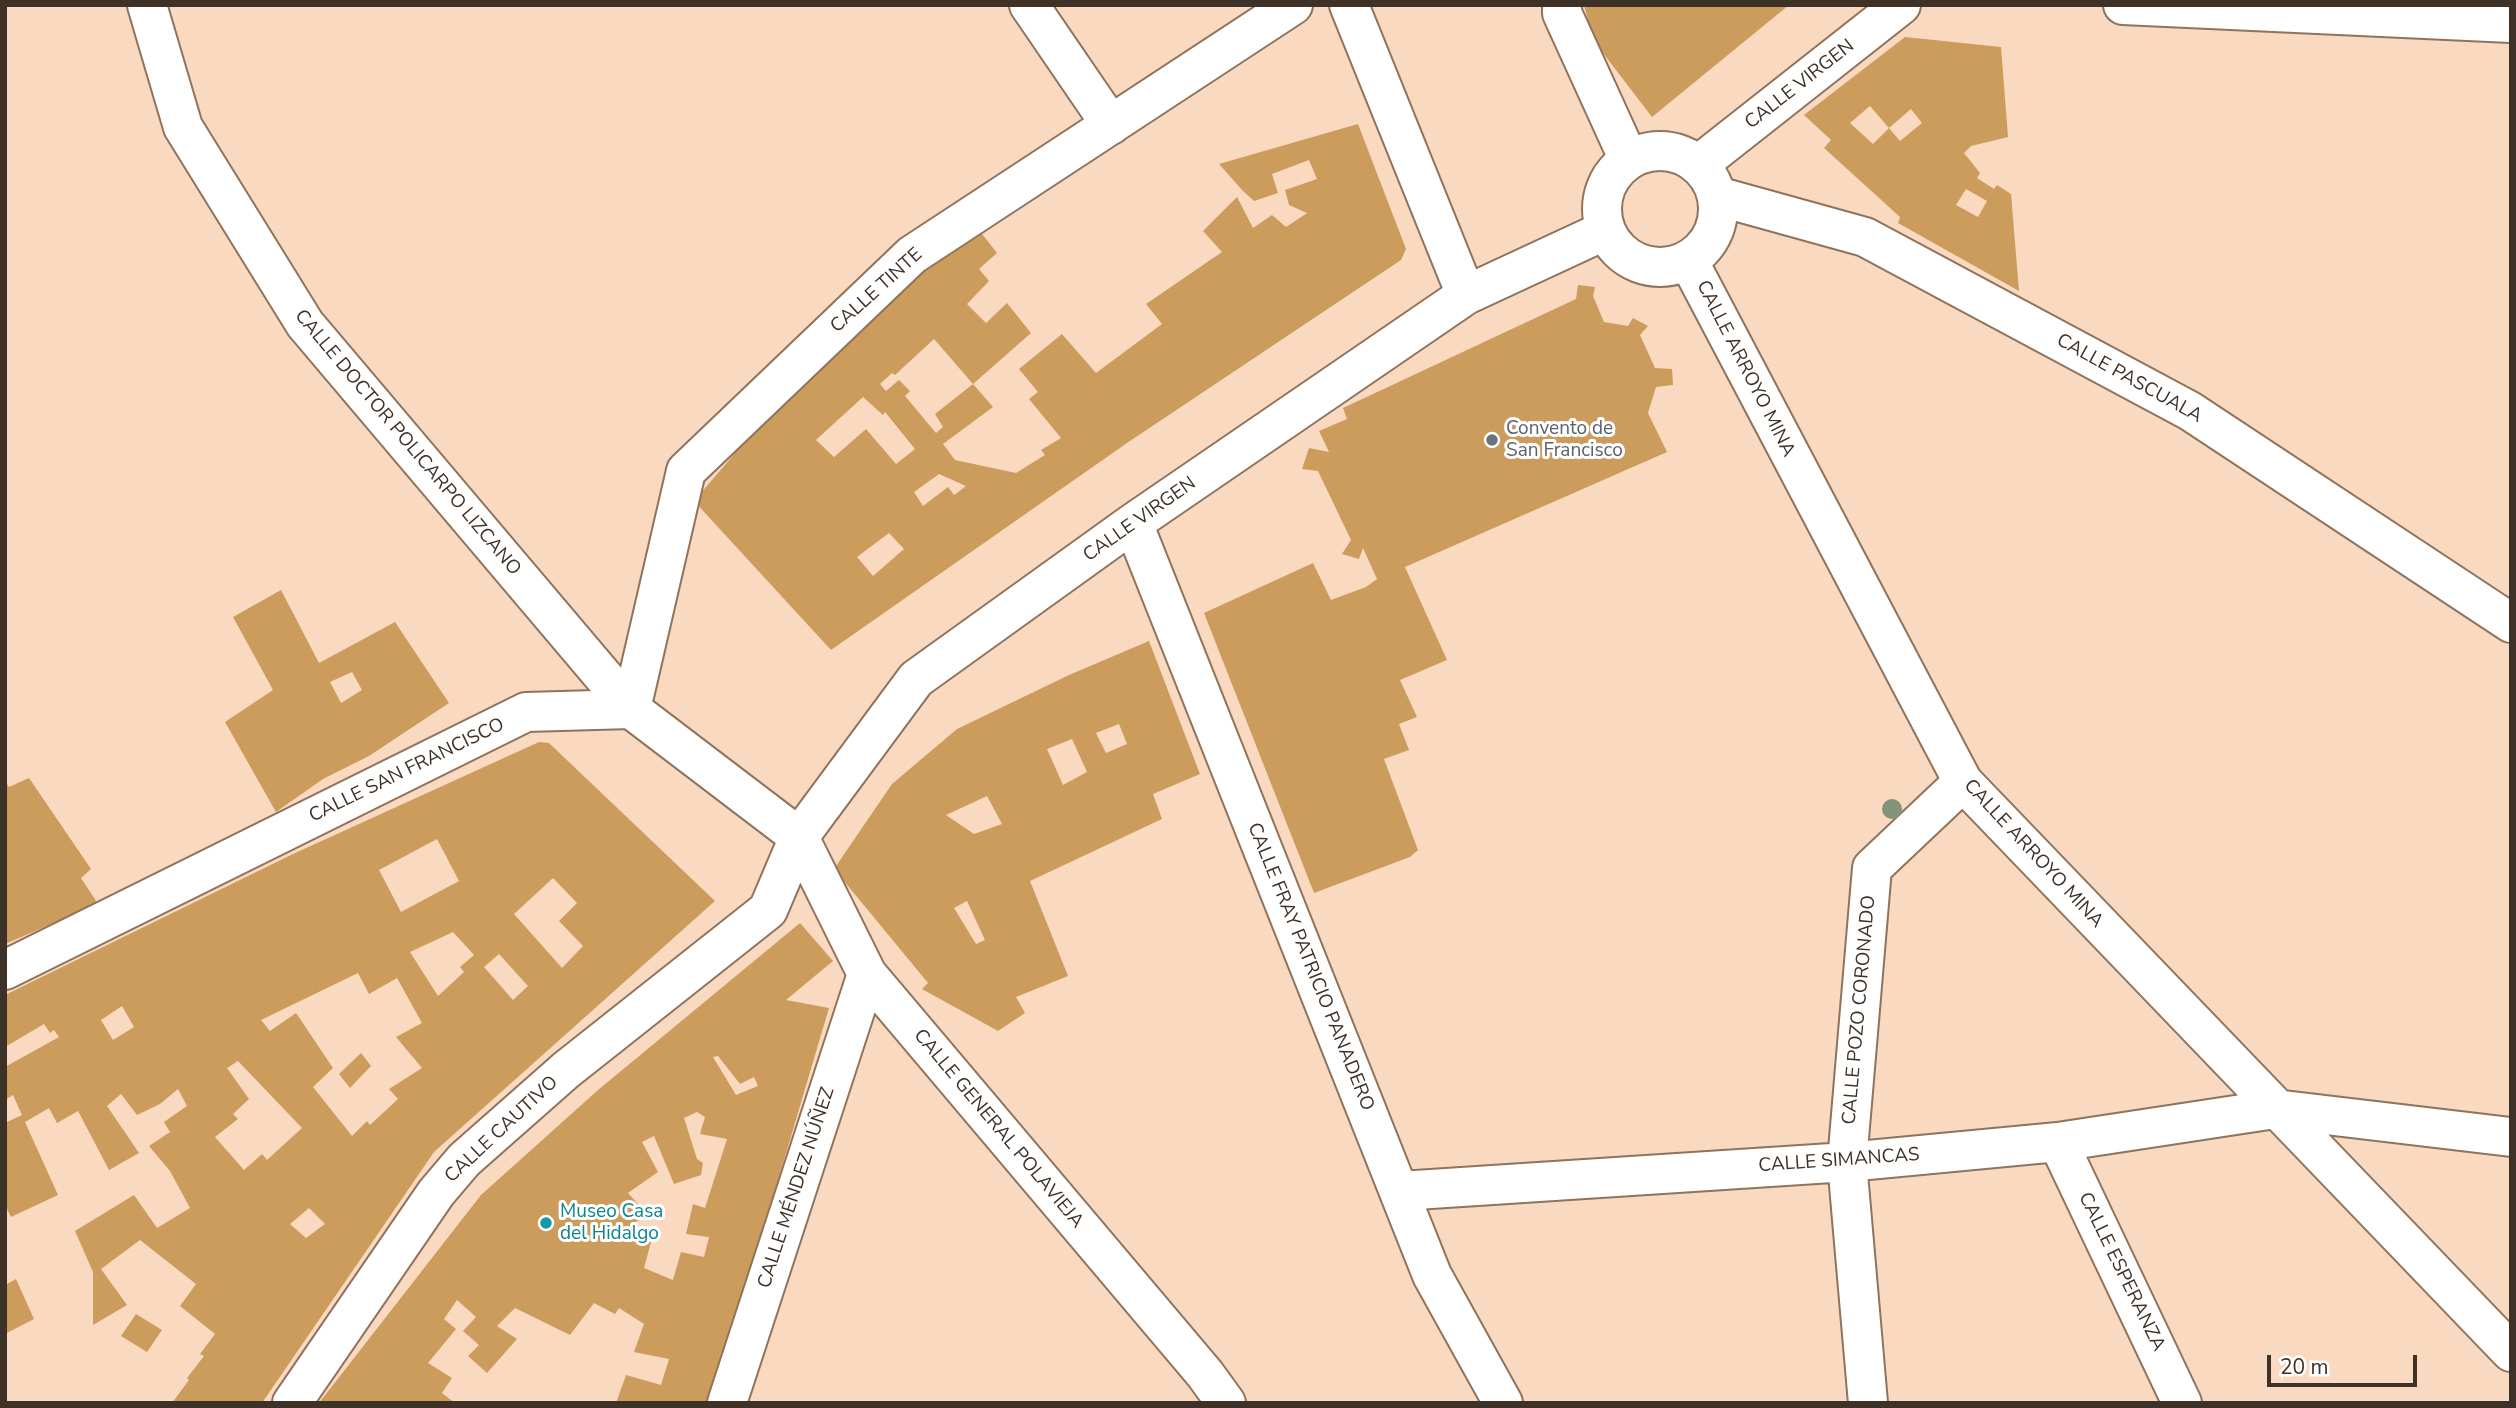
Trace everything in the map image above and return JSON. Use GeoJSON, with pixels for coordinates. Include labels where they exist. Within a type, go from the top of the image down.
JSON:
{"type":"FeatureCollection","features":[{"type":"Feature","properties":{"kind":"street","name":"CALLE DOCTOR POLICARPO LIZCANO"},"geometry":{"type":"LineString","coordinates":[[147,5],[183,127],[305,324],[631,709]]}},
{"type":"Feature","properties":{"kind":"street"},"geometry":{"type":"LineString","coordinates":[[1029,5],[1111,125]]}},
{"type":"Feature","properties":{"kind":"street","name":"CALLE TINTE"},"geometry":{"type":"LineString","coordinates":[[631,709],[686,471],[912,255],[1293,5]]}},
{"type":"Feature","properties":{"kind":"street"},"geometry":{"type":"LineString","coordinates":[[1349,5],[1466,295]]}},
{"type":"Feature","properties":{"kind":"street"},"geometry":{"type":"LineString","coordinates":[[1562,5],[1562,13],[1629,160]]}},
{"type":"Feature","properties":{"kind":"street","name":"CALLE VIRGEN"},"geometry":{"type":"LineString","coordinates":[[1708,181],[1901,5]]}},
{"type":"Feature","properties":{"kind":"street"},"geometry":{"type":"LineString","coordinates":[[2123,5],[2511,23]]}},
{"type":"Feature","properties":{"kind":"street"},"geometry":{"type":"LineString","coordinates":[[1664,152],[1683,156],[1708,181],[1718,215],[1713,233],[1703,248],[1688,260],[1670,267],[1650,267],[1631,260],[1616,248],[1606,230],[1602,211],[1605,191],[1615,174],[1629,160],[1646,153],[1664,152]]}},
{"type":"Feature","properties":{"kind":"street","name":"CALLE PASCUALA"},"geometry":{"type":"LineString","coordinates":[[1708,181],[1865,237],[2190,411],[2511,623]]}},
{"type":"Feature","properties":{"kind":"street","name":"CALLE VIRGEN"},"geometry":{"type":"LineString","coordinates":[[768,910],[799,836],[916,679],[1133,523],[1466,295],[1606,230]]}},
{"type":"Feature","properties":{"kind":"street","name":"CALLE ARROYO MINA"},"geometry":{"type":"LineString","coordinates":[[1688,260],[1963,782],[2511,1352]]}},
{"type":"Feature","properties":{"kind":"street","name":"CALLE FRAY PATRICIO PANADERO"},"geometry":{"type":"LineString","coordinates":[[1133,523],[1432,1275],[1503,1403]]}},
{"type":"Feature","properties":{"kind":"street"},"geometry":{"type":"LineString","coordinates":[[631,709],[799,836]]}},
{"type":"Feature","properties":{"kind":"street","name":"CALLE SAN FRANCISCO"},"geometry":{"type":"LineString","coordinates":[[5,970],[526,712],[631,709]]}},
{"type":"Feature","properties":{"kind":"street","name":"CALLE POZO CORONADO"},"geometry":{"type":"LineString","coordinates":[[1868,1403],[1847,1162],[1871,868],[1963,782]]}},
{"type":"Feature","properties":{"kind":"street","name":"CALLE GENERAL POLAVIEJA"},"geometry":{"type":"LineString","coordinates":[[799,836],[867,974],[1196,1363],[1226,1403]]}},
{"type":"Feature","properties":{"kind":"street","name":"CALLE CAUTIVO"},"geometry":{"type":"LineString","coordinates":[[292,1403],[436,1193],[464,1160],[566,1070],[768,910]]}},
{"type":"Feature","properties":{"kind":"street","name":"CALLE MÉNDEZ NÚÑEZ"},"geometry":{"type":"LineString","coordinates":[[727,1403],[867,974]]}},
{"type":"Feature","properties":{"kind":"street","name":"CALLE SIMANCAS"},"geometry":{"type":"LineString","coordinates":[[1400,1191],[1847,1162],[2059,1142],[2275,1109],[2511,1137]]}},
{"type":"Feature","properties":{"kind":"street","name":"CALLE ESPERANZA"},"geometry":{"type":"LineString","coordinates":[[2059,1142],[2182,1403]]}},
{"type":"Feature","properties":{"kind":"building"},"geometry":{"type":"Polygon","coordinates":[[[1584,5],[1789,5],[1652,117],[1593,40],[1584,5]]]}},
{"type":"Feature","properties":{"kind":"building"},"geometry":{"type":"Polygon","coordinates":[[[1905,37],[2001,47],[2008,137],[1971,146],[1964,153],[1980,173],[1977,178],[1994,189],[1997,185],[2011,194],[2019,291],[1898,223],[1900,217],[1824,148],[1831,140],[1804,115],[1905,37]],[[1870,106],[1850,123],[1873,144],[1889,128],[1870,106]],[[1911,109],[1889,128],[1900,141],[1922,123],[1911,109]],[[1966,189],[1956,205],[1978,217],[1987,201],[1966,189]]]}},
{"type":"Feature","properties":{"kind":"building"},"geometry":{"type":"Polygon","coordinates":[[[1358,124],[1406,249],[1401,260],[1127,443],[831,650],[694,501],[771,411],[922,270],[975,225],[997,253],[979,269],[989,281],[967,304],[986,323],[1007,303],[1031,333],[973,384],[993,407],[943,444],[955,460],[1016,473],[1045,455],[1041,450],[1061,438],[1029,399],[1038,392],[1019,369],[1062,334],[1096,373],[1162,324],[1146,304],[1222,252],[1203,231],[1237,197],[1253,228],[1272,215],[1286,227],[1307,213],[1289,205],[1285,190],[1317,179],[1309,160],[1272,174],[1278,193],[1254,201],[1219,164],[1358,124]],[[934,339],[895,375],[892,373],[880,384],[886,391],[899,380],[910,391],[905,396],[936,433],[943,427],[935,414],[973,384],[934,339]],[[863,397],[816,440],[834,457],[866,429],[896,464],[915,449],[885,412],[883,415],[863,397]],[[939,474],[914,492],[923,506],[948,487],[954,495],[966,486],[939,474]],[[889,533],[857,557],[873,576],[904,549],[889,533]]]}},
{"type":"Feature","properties":{"kind":"building"},"geometry":{"type":"Polygon","coordinates":[[[1578,285],[1595,287],[1593,296],[1604,322],[1628,326],[1633,318],[1648,326],[1640,335],[1655,368],[1672,369],[1673,385],[1656,387],[1648,413],[1667,452],[1405,567],[1447,660],[1400,680],[1417,717],[1399,724],[1409,750],[1384,759],[1418,850],[1410,857],[1314,893],[1204,613],[1313,563],[1331,600],[1366,587],[1377,579],[1363,548],[1359,559],[1342,554],[1351,540],[1318,471],[1302,469],[1309,448],[1329,452],[1319,431],[1347,419],[1343,408],[1576,299],[1578,285]]]}},
{"type":"Feature","properties":{"kind":"building"},"geometry":{"type":"Polygon","coordinates":[[[281,590],[319,663],[395,622],[449,703],[369,756],[323,779],[276,812],[225,722],[273,690],[233,617],[281,590]],[[352,672],[330,682],[341,703],[362,690],[352,672]]]}},
{"type":"Feature","properties":{"kind":"building"},"geometry":{"type":"Polygon","coordinates":[[[1149,641],[1200,774],[1153,794],[1162,819],[1030,881],[1068,976],[1016,997],[1025,1013],[998,1031],[922,989],[928,983],[834,869],[892,784],[957,729],[1069,675],[1149,641]],[[1119,724],[1096,733],[1106,753],[1127,744],[1119,724]],[[1072,739],[1047,749],[1063,785],[1087,772],[1072,739]],[[987,796],[946,815],[974,834],[1002,824],[987,796]],[[967,901],[954,908],[976,944],[985,940],[967,901]]]}},
{"type":"Feature","properties":{"kind":"building"},"geometry":{"type":"Polygon","coordinates":[[[539,742],[549,743],[715,901],[434,1152],[262,1403],[172,1403],[204,1356],[200,1354],[215,1334],[180,1306],[196,1284],[140,1240],[101,1269],[127,1305],[93,1325],[93,1272],[75,1231],[134,1195],[157,1228],[190,1208],[170,1171],[149,1146],[170,1132],[164,1122],[187,1106],[178,1089],[160,1104],[137,1115],[121,1094],[107,1106],[139,1153],[109,1170],[78,1111],[57,1123],[49,1108],[25,1122],[58,1195],[11,1217],[5,1205],[5,1123],[22,1115],[13,1095],[5,1100],[5,1067],[59,1037],[54,1030],[50,1033],[44,1024],[5,1047],[5,995],[293,854],[539,742]],[[437,839],[379,870],[401,912],[459,881],[437,839]],[[553,878],[514,914],[562,968],[583,946],[559,921],[577,903],[553,878]],[[453,932],[410,952],[438,996],[464,972],[460,967],[474,955],[453,932]],[[499,954],[484,967],[513,1000],[528,986],[499,954]],[[358,973],[261,1020],[270,1031],[296,1013],[333,1068],[313,1087],[352,1136],[367,1121],[370,1125],[398,1099],[389,1089],[422,1068],[396,1037],[422,1023],[397,978],[369,994],[358,973]],[[122,1006],[101,1020],[113,1040],[134,1027],[122,1006]],[[238,1061],[227,1068],[249,1099],[233,1114],[238,1119],[215,1137],[244,1170],[262,1154],[267,1160],[302,1128],[238,1061]],[[309,1208],[290,1224],[306,1238],[325,1224],[309,1208]]]}},
{"type":"Feature","properties":{"kind":"building"},"geometry":{"type":"Polygon","coordinates":[[[29,778],[91,869],[81,878],[98,904],[5,944],[5,781],[9,787],[29,778]]]}},
{"type":"Feature","properties":{"kind":"building"},"geometry":{"type":"Polygon","coordinates":[[[800,923],[833,961],[786,1000],[829,1008],[712,1403],[616,1403],[626,1375],[661,1385],[669,1359],[634,1352],[644,1324],[619,1308],[615,1314],[594,1303],[570,1335],[515,1308],[497,1326],[517,1339],[487,1373],[468,1356],[479,1345],[463,1331],[476,1317],[457,1300],[444,1319],[456,1329],[428,1363],[452,1378],[442,1393],[455,1403],[319,1403],[481,1195],[598,1090],[800,923]],[[718,1056],[713,1057],[736,1095],[758,1086],[754,1077],[740,1084],[718,1056]],[[697,1112],[684,1118],[697,1159],[703,1163],[701,1175],[674,1184],[654,1136],[642,1142],[658,1172],[628,1193],[647,1214],[621,1233],[651,1242],[644,1268],[673,1280],[681,1252],[704,1257],[709,1237],[686,1234],[693,1204],[705,1208],[727,1139],[700,1134],[705,1117],[697,1112]]]}},
{"type":"Feature","properties":{"kind":"building"},"geometry":{"type":"Polygon","coordinates":[[[361,1053],[371,1066],[350,1088],[339,1074],[361,1053]]]}},
{"type":"Feature","properties":{"kind":"building"},"geometry":{"type":"Polygon","coordinates":[[[16,1279],[34,1319],[5,1334],[5,1285],[16,1279]]]}},
{"type":"Feature","properties":{"kind":"building"},"geometry":{"type":"Polygon","coordinates":[[[136,1314],[162,1330],[147,1352],[121,1336],[136,1314]]]}},
{"type":"Feature","properties":{"kind":"place","name":"Convento de San Francisco"},"geometry":{"type":"Point","coordinates":[1492,440]}},
{"type":"Feature","properties":{"kind":"place","name":"Museo Casa del Hidalgo"},"geometry":{"type":"Point","coordinates":[546,1223]}}]}
